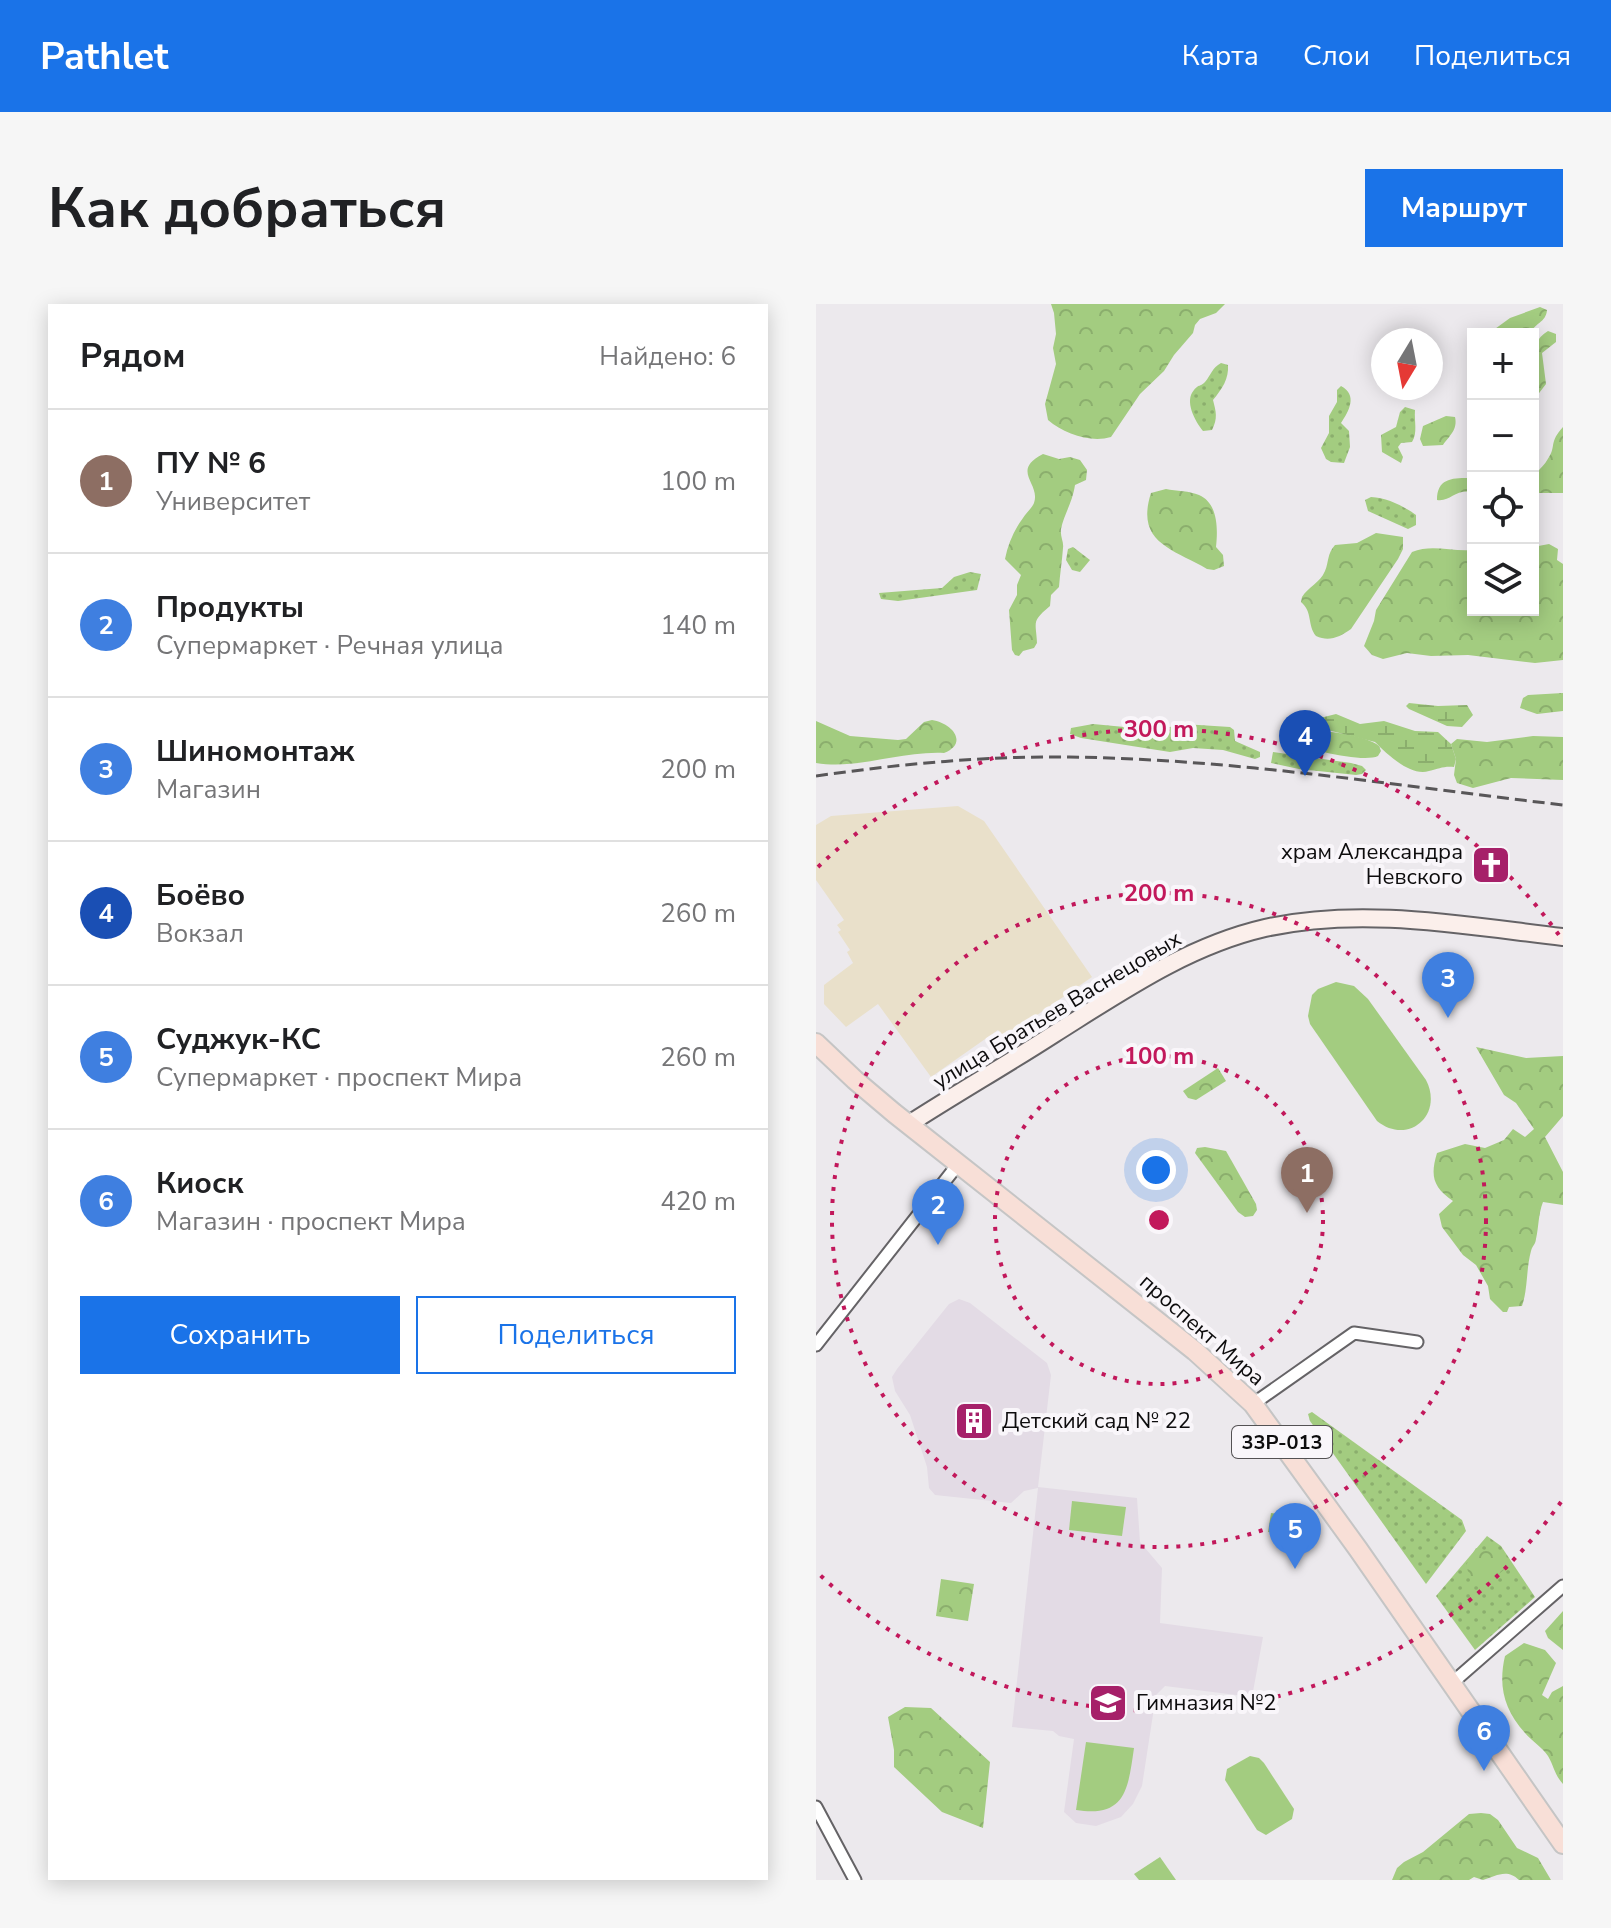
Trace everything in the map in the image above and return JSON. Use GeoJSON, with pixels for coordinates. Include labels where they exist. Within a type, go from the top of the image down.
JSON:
{"type":"FeatureCollection","features":[{"type":"Feature","properties":{"kind":"main road","name":"улица Братьев Васнецовых"},"geometry":{"type":"LineString","coordinates":[[909,1124],[1138,981],[1183,956],[1244,934],[1315,921],[1390,919],[1563,937]]}},
{"type":"Feature","properties":{"kind":"main road","name":"проспект Мира"},"geometry":{"type":"LineString","coordinates":[[816,1043],[909,1124],[1195,1351],[1253,1404],[1312,1483],[1563,1844]]}},
{"type":"Feature","properties":{"kind":"street"},"geometry":{"type":"LineString","coordinates":[[816,1345],[959,1163]]}},
{"type":"Feature","properties":{"kind":"street"},"geometry":{"type":"LineString","coordinates":[[1253,1404],[1354,1333],[1417,1342]]}},
{"type":"Feature","properties":{"kind":"street"},"geometry":{"type":"LineString","coordinates":[[1452,1683],[1563,1586]]}},
{"type":"Feature","properties":{"kind":"street"},"geometry":{"type":"LineString","coordinates":[[816,1807],[855,1880]]}},
{"type":"Feature","properties":{"kind":"shaded area"},"geometry":{"type":"Polygon","coordinates":[[[958,806],[984,821],[1092,977],[1004,1038],[998,1030],[931,1077],[878,1004],[846,1027],[824,1004],[824,985],[853,963],[847,952],[850,950],[838,932],[841,930],[837,925],[844,920],[816,880],[816,825],[831,816],[958,806]]]}},
{"type":"Feature","properties":{"kind":"shaded area"},"geometry":{"type":"Polygon","coordinates":[[[959,1299],[970,1303],[1047,1363],[1051,1375],[1038,1487],[1137,1498],[1140,1542],[1162,1568],[1160,1623],[1263,1637],[1252,1697],[1165,1686],[1156,1695],[1142,1786],[1133,1804],[1121,1817],[1096,1826],[1076,1823],[1064,1812],[1074,1739],[1059,1736],[1053,1731],[1012,1727],[1038,1488],[1024,1491],[1011,1503],[935,1495],[929,1488],[927,1467],[910,1415],[895,1391],[892,1377],[897,1369],[949,1304],[959,1299]]]}},
{"type":"Feature","properties":{"kind":"green space"},"geometry":{"type":"Polygon","coordinates":[[[1051,304],[1225,304],[1216,313],[1200,319],[1193,333],[1164,371],[1140,394],[1111,437],[1095,439],[1070,433],[1048,420],[1045,404],[1056,364],[1053,348],[1056,334],[1051,304]]]}},
{"type":"Feature","properties":{"kind":"green space"},"geometry":{"type":"Polygon","coordinates":[[[1540,307],[1547,310],[1533,328],[1496,328],[1510,318],[1540,307]]]}},
{"type":"Feature","properties":{"kind":"green space"},"geometry":{"type":"Polygon","coordinates":[[[1548,331],[1556,334],[1556,342],[1542,353],[1546,384],[1539,393],[1539,340],[1548,331]]]}},
{"type":"Feature","properties":{"kind":"green space"},"geometry":{"type":"Polygon","coordinates":[[[1221,363],[1228,365],[1228,370],[1224,384],[1213,400],[1215,422],[1212,430],[1203,431],[1192,411],[1191,395],[1221,363]]]}},
{"type":"Feature","properties":{"kind":"green space"},"geometry":{"type":"Polygon","coordinates":[[[1341,386],[1351,398],[1341,423],[1349,431],[1350,447],[1344,463],[1326,459],[1321,448],[1329,433],[1329,416],[1341,386]]]}},
{"type":"Feature","properties":{"kind":"green space"},"geometry":{"type":"Polygon","coordinates":[[[1405,407],[1415,410],[1415,431],[1412,442],[1401,443],[1398,447],[1403,457],[1401,463],[1382,452],[1381,435],[1396,427],[1400,412],[1405,407]]]}},
{"type":"Feature","properties":{"kind":"green space"},"geometry":{"type":"Polygon","coordinates":[[[1446,416],[1455,417],[1450,436],[1443,445],[1423,446],[1420,439],[1423,426],[1446,416]]]}},
{"type":"Feature","properties":{"kind":"green space"},"geometry":{"type":"Polygon","coordinates":[[[1563,427],[1563,493],[1539,493],[1539,470],[1549,457],[1556,436],[1563,427]]]}},
{"type":"Feature","properties":{"kind":"green space"},"geometry":{"type":"Polygon","coordinates":[[[1043,454],[1080,460],[1087,470],[1086,480],[1075,485],[1062,524],[1059,587],[1051,595],[1050,606],[1037,619],[1037,643],[1019,656],[1012,650],[1009,610],[1017,595],[1021,575],[1005,559],[1014,532],[1034,503],[1034,489],[1027,472],[1029,466],[1043,454]]]}},
{"type":"Feature","properties":{"kind":"green space"},"geometry":{"type":"Polygon","coordinates":[[[1467,478],[1467,492],[1437,500],[1439,488],[1451,479],[1467,478]]]}},
{"type":"Feature","properties":{"kind":"green space"},"geometry":{"type":"Polygon","coordinates":[[[1166,489],[1195,494],[1210,504],[1217,525],[1216,547],[1223,555],[1224,566],[1207,569],[1170,549],[1153,534],[1147,510],[1151,493],[1166,489]]]}},
{"type":"Feature","properties":{"kind":"green space"},"geometry":{"type":"Polygon","coordinates":[[[1371,497],[1389,500],[1411,511],[1416,515],[1416,525],[1408,529],[1368,511],[1365,500],[1371,497]]]}},
{"type":"Feature","properties":{"kind":"green space"},"geometry":{"type":"Polygon","coordinates":[[[1376,533],[1403,537],[1403,549],[1398,559],[1351,629],[1334,638],[1316,636],[1301,602],[1302,597],[1323,575],[1335,545],[1357,543],[1376,533]]]}},
{"type":"Feature","properties":{"kind":"green space"},"geometry":{"type":"Polygon","coordinates":[[[1549,544],[1558,549],[1557,560],[1563,564],[1563,660],[1535,663],[1468,655],[1407,653],[1383,659],[1372,655],[1364,646],[1376,610],[1412,552],[1427,549],[1467,550],[1467,616],[1539,616],[1539,546],[1549,544]]]}},
{"type":"Feature","properties":{"kind":"green space"},"geometry":{"type":"Polygon","coordinates":[[[1073,547],[1090,560],[1080,572],[1072,570],[1066,560],[1068,549],[1073,547]]]}},
{"type":"Feature","properties":{"kind":"green space"},"geometry":{"type":"Polygon","coordinates":[[[970,572],[981,574],[977,590],[898,601],[881,599],[879,593],[942,588],[954,577],[970,572]]]}},
{"type":"Feature","properties":{"kind":"green space"},"geometry":{"type":"Polygon","coordinates":[[[1563,693],[1563,711],[1537,714],[1520,708],[1523,698],[1528,695],[1563,693]]]}},
{"type":"Feature","properties":{"kind":"green space"},"geometry":{"type":"Polygon","coordinates":[[[1409,703],[1467,705],[1473,715],[1462,727],[1447,726],[1409,709],[1406,706],[1409,703]]]}},
{"type":"Feature","properties":{"kind":"green space"},"geometry":{"type":"Polygon","coordinates":[[[1336,714],[1360,724],[1384,721],[1415,731],[1438,732],[1451,744],[1456,759],[1454,767],[1414,771],[1399,763],[1375,742],[1300,723],[1336,714]]]}},
{"type":"Feature","properties":{"kind":"green space"},"geometry":{"type":"Polygon","coordinates":[[[932,720],[946,725],[955,734],[955,744],[944,753],[847,764],[816,763],[816,721],[850,736],[898,740],[906,739],[924,722],[932,720]]]}},
{"type":"Feature","properties":{"kind":"green space"},"geometry":{"type":"Polygon","coordinates":[[[1093,724],[1156,730],[1183,724],[1230,727],[1234,730],[1235,741],[1260,752],[1260,757],[1255,759],[1223,750],[1193,748],[1170,752],[1070,734],[1071,728],[1093,724]]]}},
{"type":"Feature","properties":{"kind":"green space"},"geometry":{"type":"Polygon","coordinates":[[[1297,730],[1364,739],[1379,746],[1381,751],[1371,758],[1322,752],[1293,741],[1297,730]]]}},
{"type":"Feature","properties":{"kind":"green space"},"geometry":{"type":"Polygon","coordinates":[[[1533,736],[1563,737],[1563,780],[1511,778],[1473,788],[1457,783],[1454,775],[1456,759],[1451,744],[1457,739],[1487,742],[1533,736]]]}},
{"type":"Feature","properties":{"kind":"green space"},"geometry":{"type":"Polygon","coordinates":[[[1273,752],[1351,763],[1366,770],[1356,775],[1299,769],[1271,763],[1273,752]]]}},
{"type":"Feature","properties":{"kind":"green space"},"geometry":{"type":"Polygon","coordinates":[[[1336,982],[1354,986],[1368,999],[1426,1080],[1430,1093],[1427,1115],[1411,1128],[1389,1128],[1377,1121],[1310,1024],[1308,1016],[1312,995],[1318,989],[1336,982]]]}},
{"type":"Feature","properties":{"kind":"green space"},"geometry":{"type":"Polygon","coordinates":[[[1476,1047],[1526,1058],[1563,1056],[1563,1116],[1545,1137],[1563,1172],[1563,1205],[1543,1202],[1536,1241],[1529,1258],[1522,1306],[1509,1307],[1507,1312],[1503,1312],[1490,1299],[1488,1286],[1476,1265],[1463,1255],[1442,1227],[1439,1214],[1453,1201],[1437,1186],[1434,1175],[1437,1153],[1465,1144],[1485,1148],[1504,1140],[1513,1129],[1525,1137],[1534,1129],[1516,1103],[1504,1095],[1476,1047]]]}},
{"type":"Feature","properties":{"kind":"green space"},"geometry":{"type":"Polygon","coordinates":[[[1218,1068],[1226,1081],[1196,1100],[1188,1098],[1183,1091],[1218,1068]]]}},
{"type":"Feature","properties":{"kind":"green space"},"geometry":{"type":"Polygon","coordinates":[[[1197,1148],[1226,1151],[1256,1204],[1257,1210],[1253,1216],[1245,1217],[1238,1212],[1195,1153],[1197,1148]]]}},
{"type":"Feature","properties":{"kind":"green space"},"geometry":{"type":"Polygon","coordinates":[[[1312,1412],[1462,1520],[1466,1531],[1426,1584],[1310,1421],[1308,1414],[1312,1412]]]}},
{"type":"Feature","properties":{"kind":"green space"},"geometry":{"type":"Polygon","coordinates":[[[1072,1501],[1126,1507],[1122,1536],[1069,1530],[1072,1501]]]}},
{"type":"Feature","properties":{"kind":"green space"},"geometry":{"type":"Polygon","coordinates":[[[1271,1513],[1292,1516],[1296,1535],[1268,1532],[1271,1513]]]}},
{"type":"Feature","properties":{"kind":"green space"},"geometry":{"type":"Polygon","coordinates":[[[1487,1536],[1501,1546],[1535,1597],[1475,1650],[1436,1596],[1487,1536]]]}},
{"type":"Feature","properties":{"kind":"green space"},"geometry":{"type":"Polygon","coordinates":[[[1476,1548],[1497,1553],[1506,1568],[1486,1585],[1470,1578],[1466,1565],[1476,1548]]]}},
{"type":"Feature","properties":{"kind":"green space"},"geometry":{"type":"Polygon","coordinates":[[[941,1579],[974,1584],[968,1621],[936,1616],[941,1579]]]}},
{"type":"Feature","properties":{"kind":"green space"},"geometry":{"type":"Polygon","coordinates":[[[1563,1611],[1563,1650],[1548,1638],[1545,1631],[1563,1611]]]}},
{"type":"Feature","properties":{"kind":"green space"},"geometry":{"type":"Polygon","coordinates":[[[1524,1643],[1545,1650],[1556,1663],[1542,1695],[1548,1699],[1552,1692],[1563,1686],[1563,1784],[1546,1753],[1518,1724],[1504,1697],[1502,1677],[1505,1656],[1524,1643]]]}},
{"type":"Feature","properties":{"kind":"green space"},"geometry":{"type":"Polygon","coordinates":[[[905,1707],[931,1708],[990,1762],[983,1828],[942,1812],[894,1767],[888,1717],[905,1707]]]}},
{"type":"Feature","properties":{"kind":"green space"},"geometry":{"type":"Polygon","coordinates":[[[1086,1742],[1134,1748],[1122,1797],[1115,1805],[1105,1809],[1076,1810],[1086,1742]]]}},
{"type":"Feature","properties":{"kind":"green space"},"geometry":{"type":"Polygon","coordinates":[[[1250,1756],[1264,1763],[1294,1809],[1292,1819],[1266,1835],[1257,1830],[1225,1780],[1227,1769],[1250,1756]]]}},
{"type":"Feature","properties":{"kind":"green space"},"geometry":{"type":"Polygon","coordinates":[[[1469,1814],[1490,1814],[1498,1820],[1517,1848],[1538,1858],[1551,1880],[1519,1880],[1506,1874],[1483,1880],[1474,1877],[1469,1880],[1392,1880],[1397,1868],[1404,1862],[1423,1852],[1469,1814]]]}},
{"type":"Feature","properties":{"kind":"green space"},"geometry":{"type":"Polygon","coordinates":[[[1160,1857],[1176,1880],[1139,1880],[1134,1874],[1160,1857]]]}},
{"type":"Feature","properties":{"kind":"railway"},"geometry":{"type":"LineString","coordinates":[[816,776],[974,759],[1131,759],[1317,775],[1563,805]]}},
{"type":"Feature","properties":{"kind":"place","name":"Боёво"},"geometry":{"type":"Point","coordinates":[1305,776]}},
{"type":"Feature","properties":{"kind":"place","name":"храм Александра Невского"},"geometry":{"type":"Point","coordinates":[1491,865]}},
{"type":"Feature","properties":{"kind":"place","name":"Шиномонтаж"},"geometry":{"type":"Point","coordinates":[1448,1018]}},
{"type":"Feature","properties":{"kind":"place","name":"ПУ № 6"},"geometry":{"type":"Point","coordinates":[1307,1213]}},
{"type":"Feature","properties":{"kind":"place","name":"Продукты"},"geometry":{"type":"Point","coordinates":[938,1245]}},
{"type":"Feature","properties":{"kind":"place","name":"Детский сад № 22"},"geometry":{"type":"Point","coordinates":[974,1421]}},
{"type":"Feature","properties":{"kind":"place","name":"Суджук-КС"},"geometry":{"type":"Point","coordinates":[1295,1569]}},
{"type":"Feature","properties":{"kind":"place","name":"Гимназия №2"},"geometry":{"type":"Point","coordinates":[1108,1703]}},
{"type":"Feature","properties":{"kind":"place","name":"Киоск"},"geometry":{"type":"Point","coordinates":[1484,1771]}}]}
